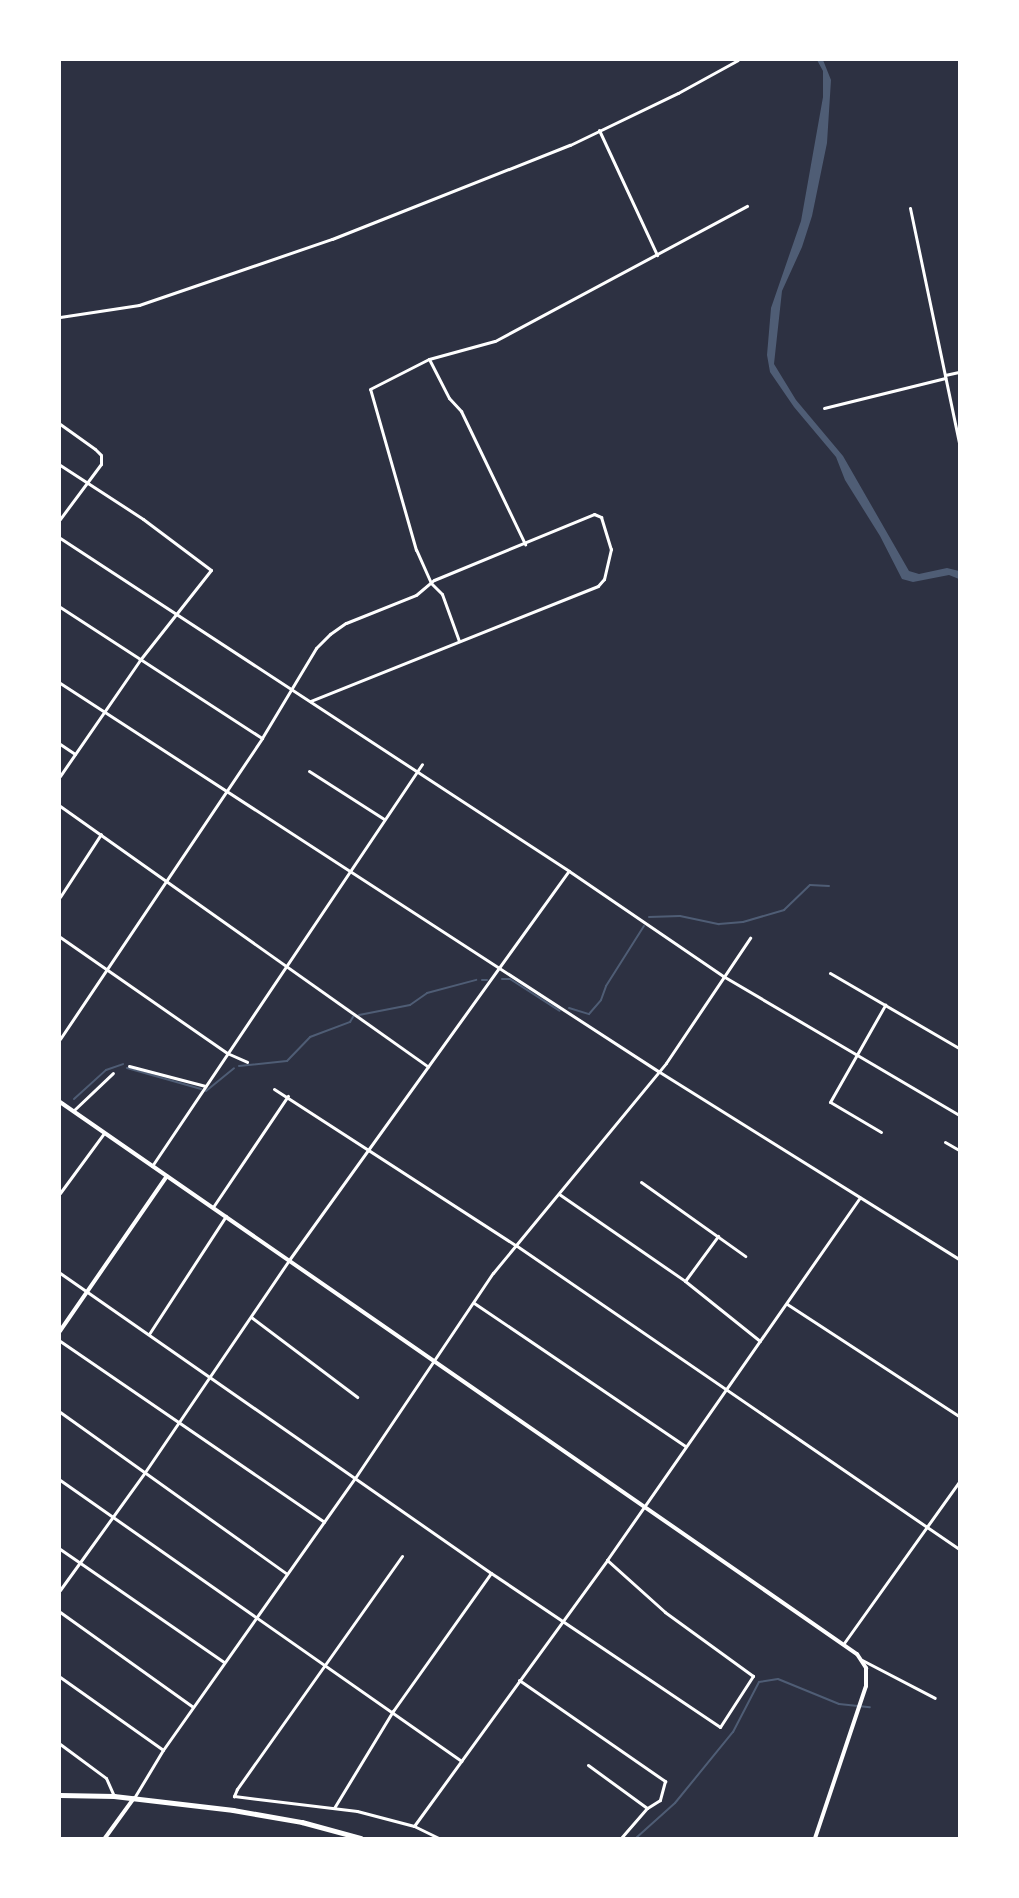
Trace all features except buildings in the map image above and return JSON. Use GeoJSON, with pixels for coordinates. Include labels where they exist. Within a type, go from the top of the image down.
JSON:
{"type":"FeatureCollection","features":[{"type":"Feature","properties":{"kind":"main road"},"geometry":{"type":"LineString","coordinates":[[60,1795],[134,1798],[302,1822],[362,1838]]}},
{"type":"Feature","properties":{"kind":"street"},"geometry":{"type":"LineString","coordinates":[[60,317],[139,306],[230,277],[480,183],[678,93],[738,60]]}},
{"type":"Feature","properties":{"kind":"street"},"geometry":{"type":"LineString","coordinates":[[599,130],[657,255]]}},
{"type":"Feature","properties":{"kind":"street"},"geometry":{"type":"LineString","coordinates":[[459,641],[442,594],[431,583],[416,550],[370,389],[429,359],[495,341],[747,206]]}},
{"type":"Feature","properties":{"kind":"street"},"geometry":{"type":"LineString","coordinates":[[910,208],[959,443]]}},
{"type":"Feature","properties":{"kind":"street"},"geometry":{"type":"LineString","coordinates":[[429,359],[449,398],[461,411],[525,544]]}},
{"type":"Feature","properties":{"kind":"street"},"geometry":{"type":"LineString","coordinates":[[824,408],[959,372]]}},
{"type":"Feature","properties":{"kind":"street"},"geometry":{"type":"LineString","coordinates":[[60,424],[101,455],[101,464],[60,519]]}},
{"type":"Feature","properties":{"kind":"street"},"geometry":{"type":"LineString","coordinates":[[60,465],[143,518],[211,570],[173,615],[140,660],[60,776]]}},
{"type":"Feature","properties":{"kind":"street"},"geometry":{"type":"LineString","coordinates":[[60,1039],[262,738],[316,648],[346,623],[416,595],[431,583],[594,514],[601,517],[611,549],[604,579],[598,586],[310,701]]}},
{"type":"Feature","properties":{"kind":"street"},"geometry":{"type":"LineString","coordinates":[[60,538],[173,615],[310,701],[569,870],[722,976],[959,1115]]}},
{"type":"Feature","properties":{"kind":"street"},"geometry":{"type":"LineString","coordinates":[[60,606],[262,738]]}},
{"type":"Feature","properties":{"kind":"street"},"geometry":{"type":"LineString","coordinates":[[60,683],[225,793],[349,870],[658,1071],[959,1259]]}},
{"type":"Feature","properties":{"kind":"street"},"geometry":{"type":"LineString","coordinates":[[60,744],[75,754]]}},
{"type":"Feature","properties":{"kind":"street"},"geometry":{"type":"LineString","coordinates":[[152,1166],[285,964],[422,764]]}},
{"type":"Feature","properties":{"kind":"street"},"geometry":{"type":"LineString","coordinates":[[309,771],[384,819]]}},
{"type":"Feature","properties":{"kind":"street"},"geometry":{"type":"LineString","coordinates":[[60,806],[166,879],[428,1067]]}},
{"type":"Feature","properties":{"kind":"street"},"geometry":{"type":"LineString","coordinates":[[60,898],[101,834]]}},
{"type":"Feature","properties":{"kind":"street"},"geometry":{"type":"LineString","coordinates":[[60,1590],[145,1472],[290,1260],[569,870]]}},
{"type":"Feature","properties":{"kind":"street"},"geometry":{"type":"LineString","coordinates":[[60,936],[226,1053],[247,1062]]}},
{"type":"Feature","properties":{"kind":"street"},"geometry":{"type":"LineString","coordinates":[[105,1838],[134,1798],[163,1750],[257,1618],[286,1573],[355,1478],[474,1303],[558,1194],[658,1071],[750,938]]}},
{"type":"Feature","properties":{"kind":"street"},"geometry":{"type":"LineString","coordinates":[[830,973],[959,1048]]}},
{"type":"Feature","properties":{"kind":"street"},"geometry":{"type":"LineString","coordinates":[[881,1132],[830,1102],[885,1005]]}},
{"type":"Feature","properties":{"kind":"street"},"geometry":{"type":"LineString","coordinates":[[129,1066],[205,1086]]}},
{"type":"Feature","properties":{"kind":"street"},"geometry":{"type":"LineString","coordinates":[[73,1112],[113,1073]]}},
{"type":"Feature","properties":{"kind":"street"},"geometry":{"type":"LineString","coordinates":[[274,1089],[288,1096],[517,1246],[724,1390],[928,1526],[959,1549]]}},
{"type":"Feature","properties":{"kind":"street"},"geometry":{"type":"LineString","coordinates":[[213,1207],[288,1096]]}},
{"type":"Feature","properties":{"kind":"street"},"geometry":{"type":"LineString","coordinates":[[60,1102],[844,1643],[862,1660],[934,1698]]}},
{"type":"Feature","properties":{"kind":"street"},"geometry":{"type":"LineString","coordinates":[[60,1193],[104,1133]]}},
{"type":"Feature","properties":{"kind":"street"},"geometry":{"type":"LineString","coordinates":[[945,1142],[959,1150]]}},
{"type":"Feature","properties":{"kind":"street"},"geometry":{"type":"LineString","coordinates":[[60,1331],[167,1176]]}},
{"type":"Feature","properties":{"kind":"street"},"geometry":{"type":"LineString","coordinates":[[641,1182],[745,1256]]}},
{"type":"Feature","properties":{"kind":"street"},"geometry":{"type":"LineString","coordinates":[[558,1194],[685,1281],[760,1341]]}},
{"type":"Feature","properties":{"kind":"street"},"geometry":{"type":"LineString","coordinates":[[414,1826],[607,1560],[860,1198]]}},
{"type":"Feature","properties":{"kind":"street"},"geometry":{"type":"LineString","coordinates":[[149,1334],[226,1216]]}},
{"type":"Feature","properties":{"kind":"street"},"geometry":{"type":"LineString","coordinates":[[685,1281],[718,1236]]}},
{"type":"Feature","properties":{"kind":"street"},"geometry":{"type":"LineString","coordinates":[[60,1273],[491,1573],[720,1727],[753,1676],[665,1612],[607,1560]]}},
{"type":"Feature","properties":{"kind":"street"},"geometry":{"type":"LineString","coordinates":[[474,1303],[685,1446]]}},
{"type":"Feature","properties":{"kind":"street"},"geometry":{"type":"LineString","coordinates":[[787,1304],[959,1416]]}},
{"type":"Feature","properties":{"kind":"street"},"geometry":{"type":"LineString","coordinates":[[251,1317],[357,1397]]}},
{"type":"Feature","properties":{"kind":"street"},"geometry":{"type":"LineString","coordinates":[[60,1341],[177,1424],[324,1522]]}},
{"type":"Feature","properties":{"kind":"street"},"geometry":{"type":"LineString","coordinates":[[60,1412],[286,1573]]}},
{"type":"Feature","properties":{"kind":"street"},"geometry":{"type":"LineString","coordinates":[[60,1480],[462,1761]]}},
{"type":"Feature","properties":{"kind":"street"},"geometry":{"type":"LineString","coordinates":[[844,1643],[959,1482]]}},
{"type":"Feature","properties":{"kind":"street"},"geometry":{"type":"LineString","coordinates":[[60,1549],[224,1662]]}},
{"type":"Feature","properties":{"kind":"street"},"geometry":{"type":"LineString","coordinates":[[402,1556],[234,1796],[334,1808],[414,1826],[439,1838]]}},
{"type":"Feature","properties":{"kind":"street"},"geometry":{"type":"LineString","coordinates":[[334,1808],[393,1711],[491,1573]]}},
{"type":"Feature","properties":{"kind":"street"},"geometry":{"type":"LineString","coordinates":[[60,1612],[193,1707]]}},
{"type":"Feature","properties":{"kind":"street"},"geometry":{"type":"LineString","coordinates":[[815,1838],[864,1693],[867,1677],[862,1660]]}},
{"type":"Feature","properties":{"kind":"street"},"geometry":{"type":"LineString","coordinates":[[60,1677],[163,1750]]}},
{"type":"Feature","properties":{"kind":"street"},"geometry":{"type":"LineString","coordinates":[[519,1680],[666,1781],[660,1800],[647,1808],[621,1838]]}},
{"type":"Feature","properties":{"kind":"street"},"geometry":{"type":"LineString","coordinates":[[60,1744],[106,1778],[114,1796]]}},
{"type":"Feature","properties":{"kind":"street"},"geometry":{"type":"LineString","coordinates":[[588,1765],[647,1808]]}},
{"type":"Feature","properties":{"kind":"water"},"geometry":{"type":"Polygon","coordinates":[[[817,60],[823,60],[831,80],[827,143],[812,216],[802,247],[782,291],[774,364],[796,400],[843,456],[909,571],[919,574],[947,568],[959,571],[959,579],[949,575],[913,582],[902,579],[880,536],[845,480],[836,457],[794,407],[770,372],[767,355],[771,308],[801,221],[823,97],[823,71],[817,60]]]}},
{"type":"Feature","properties":{"kind":"waterway"},"geometry":{"type":"LineString","coordinates":[[649,917],[680,916],[719,924],[743,922],[784,910],[810,885],[829,886]]}},
{"type":"Feature","properties":{"kind":"waterway"},"geometry":{"type":"LineString","coordinates":[[569,1008],[589,1014],[601,1000],[606,986],[644,926]]}},
{"type":"Feature","properties":{"kind":"waterway"},"geometry":{"type":"LineString","coordinates":[[502,979],[510,979],[560,1011]]}},
{"type":"Feature","properties":{"kind":"waterway"},"geometry":{"type":"LineString","coordinates":[[359,1015],[410,1005],[427,993],[476,980]]}},
{"type":"Feature","properties":{"kind":"waterway"},"geometry":{"type":"LineString","coordinates":[[482,980],[487,980]]}},
{"type":"Feature","properties":{"kind":"waterway"},"geometry":{"type":"LineString","coordinates":[[239,1066],[287,1061],[310,1037],[350,1022],[353,1017]]}},
{"type":"Feature","properties":{"kind":"waterway"},"geometry":{"type":"LineString","coordinates":[[74,1099],[106,1070],[123,1064]]}},
{"type":"Feature","properties":{"kind":"waterway"},"geometry":{"type":"LineString","coordinates":[[127,1068],[201,1089]]}},
{"type":"Feature","properties":{"kind":"waterway"},"geometry":{"type":"LineString","coordinates":[[206,1091],[234,1068]]}},
{"type":"Feature","properties":{"kind":"waterway"},"geometry":{"type":"LineString","coordinates":[[636,1838],[675,1803],[733,1732],[759,1682],[778,1679],[839,1704],[870,1707]]}}]}
